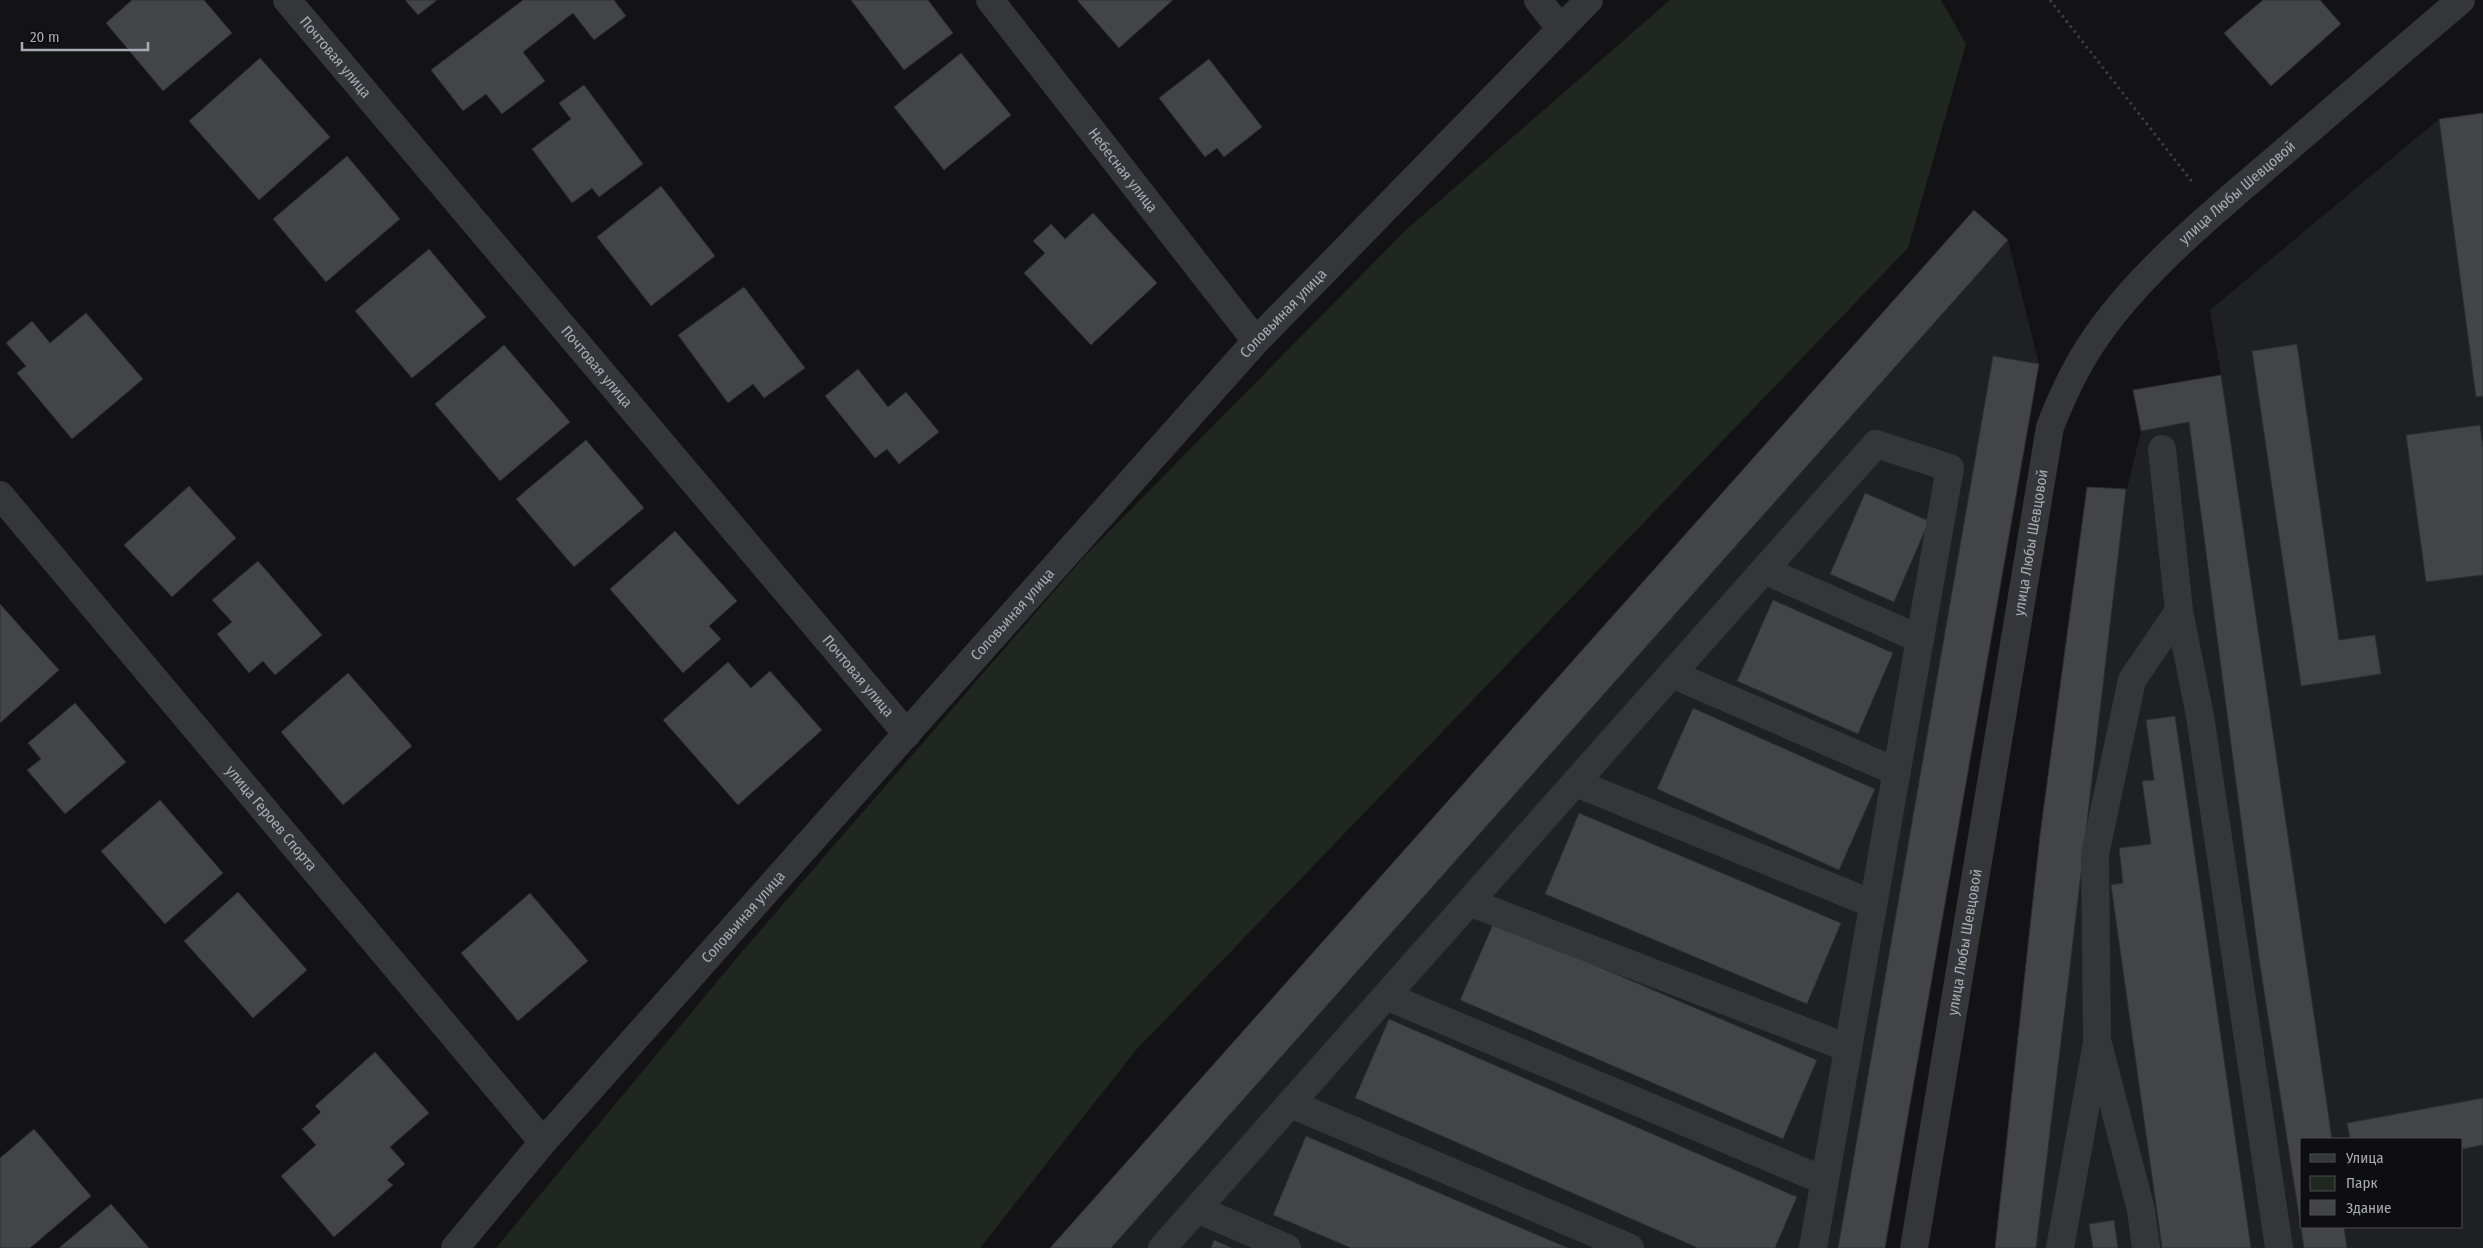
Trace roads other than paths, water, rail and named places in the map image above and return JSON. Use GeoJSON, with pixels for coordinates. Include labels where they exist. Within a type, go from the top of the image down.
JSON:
{"type":"FeatureCollection","features":[{"type":"Feature","properties":{"kind":"street","name":"Почтовая улица"},"geometry":{"type":"LineString","coordinates":[[287,0],[907,734]]}},
{"type":"Feature","properties":{"kind":"street","name":"Небесная улица"},"geometry":{"type":"LineString","coordinates":[[990,0],[1256,341]]}},
{"type":"Feature","properties":{"kind":"street"},"geometry":{"type":"LineString","coordinates":[[1538,0],[1560,28]]}},
{"type":"Feature","properties":{"kind":"street","name":"Соловьиная улица"},"geometry":{"type":"LineString","coordinates":[[455,1248],[543,1142],[1256,341],[1589,0]]}},
{"type":"Feature","properties":{"kind":"street","name":"улица Любы Шевцовой"},"geometry":{"type":"LineString","coordinates":[[1914,1248],[2050,427],[2065,390],[2090,345],[2119,307],[2143,281],[2215,211],[2461,0]]}},
{"type":"Feature","properties":{"kind":"street"},"geometry":{"type":"LineString","coordinates":[[1162,1248],[1876,444],[1950,468],[1813,1248]]}},
{"type":"Feature","properties":{"kind":"street"},"geometry":{"type":"LineString","coordinates":[[2162,449],[2179,611],[2200,716],[2278,1248]]}},
{"type":"Feature","properties":{"kind":"street","name":"улица Героев Спорта"},"geometry":{"type":"LineString","coordinates":[[0,495],[543,1142]]}},
{"type":"Feature","properties":{"kind":"street"},"geometry":{"type":"LineString","coordinates":[[1764,570],[1920,639]]}},
{"type":"Feature","properties":{"kind":"street"},"geometry":{"type":"LineString","coordinates":[[2060,1248],[2097,1040],[2095,854],[2132,680],[2179,611]]}},
{"type":"Feature","properties":{"kind":"street"},"geometry":{"type":"LineString","coordinates":[[1672,674],[1897,772]]}},
{"type":"Feature","properties":{"kind":"street"},"geometry":{"type":"LineString","coordinates":[[1576,782],[1873,904]]}},
{"type":"Feature","properties":{"kind":"street"},"geometry":{"type":"LineString","coordinates":[[1469,902],[1848,1048]]}},
{"type":"Feature","properties":{"kind":"street"},"geometry":{"type":"LineString","coordinates":[[1386,996],[1825,1180]]}},
{"type":"Feature","properties":{"kind":"street"},"geometry":{"type":"LineString","coordinates":[[2097,1040],[2141,1210],[2146,1248]]}},
{"type":"Feature","properties":{"kind":"street"},"geometry":{"type":"LineString","coordinates":[[1291,1104],[1630,1248]]}},
{"type":"Feature","properties":{"kind":"street"},"geometry":{"type":"LineString","coordinates":[[1197,1209],[1288,1248]]}}]}
